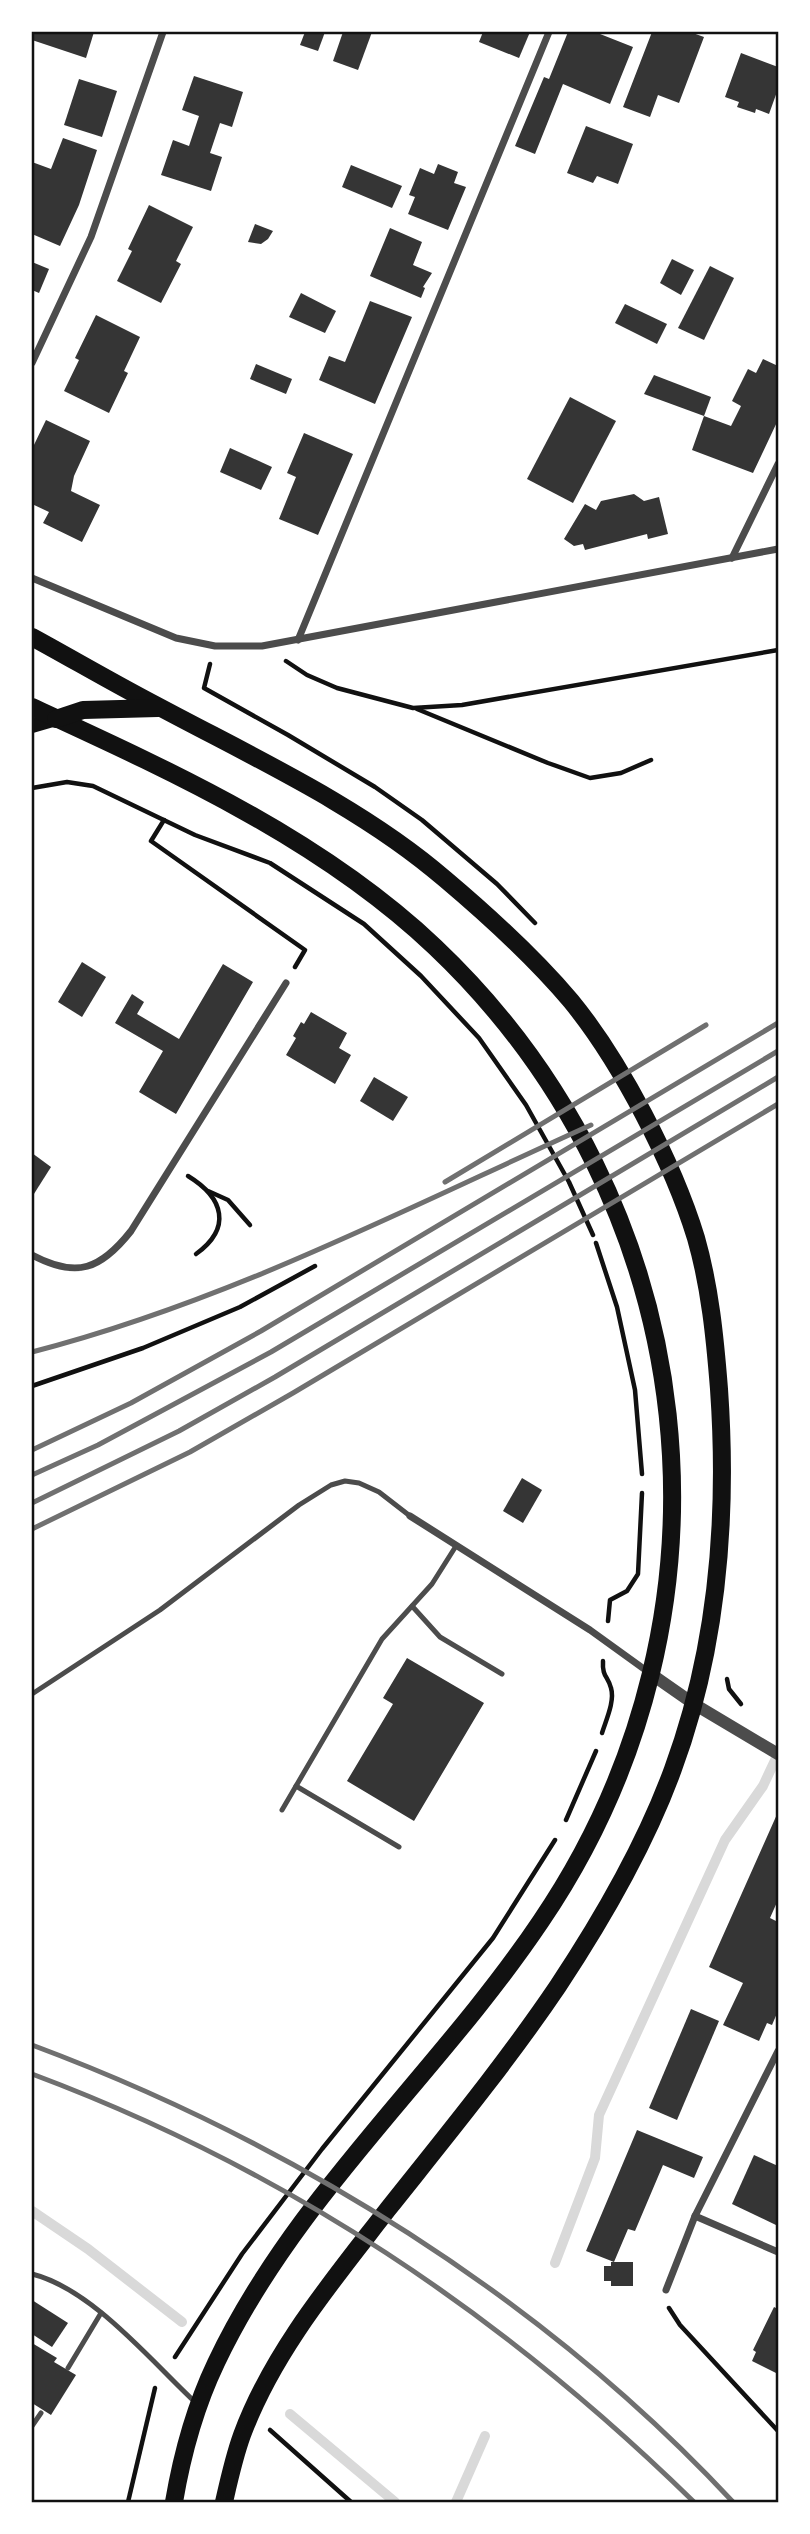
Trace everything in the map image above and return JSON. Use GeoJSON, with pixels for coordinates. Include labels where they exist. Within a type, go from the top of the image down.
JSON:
{"type":"FeatureCollection","features":[{"type":"Feature","properties":{"kind":"main road"},"geometry":{"type":"LineString","coordinates":[[32,637],[322,794],[440,874],[516,942],[573,1004],[631,1091],[682,1197],[708,1293],[716,1346],[721,1413],[721,1535],[717,1590],[694,1704],[669,1780],[640,1846],[603,1917],[553,1992],[501,2064],[327,2287],[277,2363],[240,2440],[224,2502]]}},
{"type":"Feature","properties":{"kind":"main road"},"geometry":{"type":"LineString","coordinates":[[32,707],[134,755],[281,832],[379,898],[432,944],[478,990],[515,1034],[551,1089],[596,1168],[628,1241],[645,1292],[661,1359],[671,1433],[673,1528],[666,1593],[651,1674],[632,1745],[588,1844],[542,1920],[465,2024],[344,2167],[282,2249],[249,2300],[214,2366],[199,2406],[182,2459],[174,2502]]}},
{"type":"Feature","properties":{"kind":"main road"},"geometry":{"type":"LineString","coordinates":[[32,726],[83,710],[161,708]]}},
{"type":"Feature","properties":{"kind":"street"},"geometry":{"type":"LineString","coordinates":[[32,363],[92,237],[163,32]]}},
{"type":"Feature","properties":{"kind":"street"},"geometry":{"type":"LineString","coordinates":[[298,640],[549,32]]}},
{"type":"Feature","properties":{"kind":"street"},"geometry":{"type":"LineString","coordinates":[[732,558],[779,464]]}},
{"type":"Feature","properties":{"kind":"street"},"geometry":{"type":"LineString","coordinates":[[32,578],[176,638],[215,646],[261,646],[779,550]]}},
{"type":"Feature","properties":{"kind":"street"},"geometry":{"type":"LineString","coordinates":[[32,1255],[65,1268],[83,1269],[106,1258],[125,1239],[286,983]]}},
{"type":"Feature","properties":{"kind":"street"},"geometry":{"type":"LineString","coordinates":[[410,1516],[605,1641],[694,1704],[773,1750]]}},
{"type":"Feature","properties":{"kind":"street"},"geometry":{"type":"LineString","coordinates":[[666,2290],[695,2216],[779,2052]]}},
{"type":"Feature","properties":{"kind":"street"},"geometry":{"type":"LineString","coordinates":[[695,2216],[779,2252]]}},
{"type":"Feature","properties":{"kind":"lane"},"geometry":{"type":"LineString","coordinates":[[32,1694],[160,1610],[299,1505],[331,1485],[345,1481],[359,1483],[379,1492],[410,1516]]}},
{"type":"Feature","properties":{"kind":"lane"},"geometry":{"type":"LineString","coordinates":[[282,1810],[382,1639],[432,1584],[456,1546]]}},
{"type":"Feature","properties":{"kind":"lane"},"geometry":{"type":"LineString","coordinates":[[412,1606],[440,1637],[502,1674]]}},
{"type":"Feature","properties":{"kind":"lane"},"geometry":{"type":"LineString","coordinates":[[296,1786],[399,1847]]}},
{"type":"Feature","properties":{"kind":"lane"},"geometry":{"type":"LineString","coordinates":[[32,2274],[56,2282],[101,2313],[199,2406]]}},
{"type":"Feature","properties":{"kind":"lane"},"geometry":{"type":"LineString","coordinates":[[68,2368],[101,2313]]}},
{"type":"Feature","properties":{"kind":"lane"},"geometry":{"type":"LineString","coordinates":[[32,2427],[41,2413]]}},
{"type":"Feature","properties":{"kind":"path"},"geometry":{"type":"LineString","coordinates":[[261,646],[307,675],[337,688],[413,708],[590,778],[621,773],[652,760]]}},
{"type":"Feature","properties":{"kind":"path"},"geometry":{"type":"LineString","coordinates":[[413,708],[462,705],[779,650]]}},
{"type":"Feature","properties":{"kind":"path"},"geometry":{"type":"LineString","coordinates":[[32,788],[67,782],[93,786],[194,835],[270,863],[363,924],[421,976],[479,1038],[526,1105],[569,1182],[595,1239],[617,1307],[635,1390],[642,1482],[638,1574],[627,1591],[610,1600],[602,1674],[611,1688],[611,1696],[602,1734]]}},
{"type":"Feature","properties":{"kind":"path"},"geometry":{"type":"LineString","coordinates":[[164,820],[151,841],[305,950],[286,983]]}},
{"type":"Feature","properties":{"kind":"path"},"geometry":{"type":"LineString","coordinates":[[172,1166],[207,1191],[228,1199],[250,1225]]}},
{"type":"Feature","properties":{"kind":"path"},"geometry":{"type":"LineString","coordinates":[[196,1254],[215,1238],[220,1221],[216,1203],[207,1191]]}},
{"type":"Feature","properties":{"kind":"path"},"geometry":{"type":"LineString","coordinates":[[32,1386],[143,1349],[240,1307],[315,1266]]}},
{"type":"Feature","properties":{"kind":"path"},"geometry":{"type":"LineString","coordinates":[[565,1823],[597,1747]]}},
{"type":"Feature","properties":{"kind":"path"},"geometry":{"type":"LineString","coordinates":[[128,2502],[154,2389],[242,2254],[322,2148],[493,1938],[558,1835]]}},
{"type":"Feature","properties":{"kind":"path"},"geometry":{"type":"LineString","coordinates":[[666,2290],[670,2311],[680,2325],[779,2431]]}},
{"type":"Feature","properties":{"kind":"path"},"geometry":{"type":"LineString","coordinates":[[270,2430],[351,2502]]}},
{"type":"Feature","properties":{"kind":"building"},"geometry":{"type":"Polygon","coordinates":[[[33,32],[94,32],[86,58],[32,40],[33,32]]]}},
{"type":"Feature","properties":{"kind":"building"},"geometry":{"type":"Polygon","coordinates":[[[305,32],[325,32],[318,51],[300,45],[305,32]]]}},
{"type":"Feature","properties":{"kind":"building"},"geometry":{"type":"Polygon","coordinates":[[[343,32],[372,32],[358,70],[333,61],[343,32]]]}},
{"type":"Feature","properties":{"kind":"building"},"geometry":{"type":"Polygon","coordinates":[[[483,32],[530,32],[519,58],[479,42],[483,32]]]}},
{"type":"Feature","properties":{"kind":"building"},"geometry":{"type":"Polygon","coordinates":[[[568,32],[595,32],[633,47],[610,104],[563,84],[535,154],[515,146],[544,77],[549,79],[568,32]]]}},
{"type":"Feature","properties":{"kind":"building"},"geometry":{"type":"Polygon","coordinates":[[[652,32],[690,32],[704,37],[679,103],[658,95],[650,117],[623,107],[652,32]]]}},
{"type":"Feature","properties":{"kind":"building"},"geometry":{"type":"Polygon","coordinates":[[[741,53],[778,67],[778,89],[769,114],[756,109],[755,113],[737,107],[739,102],[725,97],[741,53]]]}},
{"type":"Feature","properties":{"kind":"building"},"geometry":{"type":"Polygon","coordinates":[[[194,76],[243,92],[232,127],[220,123],[210,153],[222,157],[211,191],[161,175],[173,140],[189,146],[199,116],[182,110],[194,76]]]}},
{"type":"Feature","properties":{"kind":"building"},"geometry":{"type":"Polygon","coordinates":[[[79,79],[117,91],[102,137],[64,125],[79,79]]]}},
{"type":"Feature","properties":{"kind":"building"},"geometry":{"type":"Polygon","coordinates":[[[586,126],[633,144],[618,184],[597,176],[593,183],[567,173],[586,126]]]}},
{"type":"Feature","properties":{"kind":"building"},"geometry":{"type":"Polygon","coordinates":[[[63,138],[97,150],[79,205],[60,246],[32,234],[32,162],[51,169],[63,138]]]}},
{"type":"Feature","properties":{"kind":"building"},"geometry":{"type":"Polygon","coordinates":[[[438,164],[458,172],[454,183],[466,187],[448,230],[408,214],[415,197],[409,195],[420,168],[434,174],[438,164]]]}},
{"type":"Feature","properties":{"kind":"building"},"geometry":{"type":"Polygon","coordinates":[[[351,165],[402,186],[392,208],[342,187],[351,165]]]}},
{"type":"Feature","properties":{"kind":"building"},"geometry":{"type":"Polygon","coordinates":[[[149,205],[193,227],[176,261],[181,264],[161,303],[117,281],[132,251],[128,249],[149,205]]]}},
{"type":"Feature","properties":{"kind":"building"},"geometry":{"type":"Polygon","coordinates":[[[255,224],[273,231],[261,244],[248,242],[255,224]]]}},
{"type":"Feature","properties":{"kind":"building"},"geometry":{"type":"Polygon","coordinates":[[[390,228],[422,242],[413,265],[432,273],[423,287],[425,288],[421,298],[370,276],[390,228]]]}},
{"type":"Feature","properties":{"kind":"building"},"geometry":{"type":"Polygon","coordinates":[[[672,259],[694,270],[681,295],[660,283],[672,259]]]}},
{"type":"Feature","properties":{"kind":"building"},"geometry":{"type":"Polygon","coordinates":[[[32,262],[49,269],[39,293],[32,290],[32,262]]]}},
{"type":"Feature","properties":{"kind":"building"},"geometry":{"type":"Polygon","coordinates":[[[710,266],[734,278],[704,340],[678,328],[710,266]]]}},
{"type":"Feature","properties":{"kind":"building"},"geometry":{"type":"Polygon","coordinates":[[[301,293],[336,311],[325,333],[289,317],[301,293]]]}},
{"type":"Feature","properties":{"kind":"building"},"geometry":{"type":"Polygon","coordinates":[[[370,301],[412,317],[375,404],[319,380],[329,356],[345,362],[370,301]]]}},
{"type":"Feature","properties":{"kind":"building"},"geometry":{"type":"Polygon","coordinates":[[[625,304],[667,324],[657,344],[615,323],[625,304]]]}},
{"type":"Feature","properties":{"kind":"building"},"geometry":{"type":"Polygon","coordinates":[[[96,315],[140,337],[124,371],[128,373],[109,413],[64,391],[79,360],[75,358],[96,315]]]}},
{"type":"Feature","properties":{"kind":"building"},"geometry":{"type":"Polygon","coordinates":[[[763,359],[778,366],[778,420],[753,473],[692,450],[704,416],[731,426],[741,406],[732,401],[748,369],[756,373],[763,359]]]}},
{"type":"Feature","properties":{"kind":"building"},"geometry":{"type":"Polygon","coordinates":[[[256,364],[292,379],[286,394],[250,379],[256,364]]]}},
{"type":"Feature","properties":{"kind":"building"},"geometry":{"type":"Polygon","coordinates":[[[654,375],[711,397],[704,416],[644,394],[654,375]]]}},
{"type":"Feature","properties":{"kind":"building"},"geometry":{"type":"Polygon","coordinates":[[[570,397],[616,421],[573,503],[527,479],[570,397]]]}},
{"type":"Feature","properties":{"kind":"building"},"geometry":{"type":"Polygon","coordinates":[[[46,420],[90,441],[74,476],[71,491],[100,505],[82,542],[43,523],[49,512],[32,504],[32,449],[46,420]]]}},
{"type":"Feature","properties":{"kind":"building"},"geometry":{"type":"Polygon","coordinates":[[[304,433],[353,454],[318,535],[279,519],[296,477],[287,473],[304,433]]]}},
{"type":"Feature","properties":{"kind":"building"},"geometry":{"type":"Polygon","coordinates":[[[230,448],[272,467],[261,490],[220,472],[230,448]]]}},
{"type":"Feature","properties":{"kind":"building"},"geometry":{"type":"Polygon","coordinates":[[[634,494],[644,501],[659,497],[668,534],[648,539],[647,534],[585,550],[583,544],[574,546],[564,539],[585,504],[596,510],[601,501],[634,494]]]}},
{"type":"Feature","properties":{"kind":"building"},"geometry":{"type":"Polygon","coordinates":[[[82,962],[106,977],[82,1017],[58,1002],[82,962]]]}},
{"type":"Feature","properties":{"kind":"building"},"geometry":{"type":"Polygon","coordinates":[[[223,964],[253,982],[176,1114],[139,1092],[163,1051],[115,1023],[132,994],[144,1002],[137,1014],[179,1039],[223,964]]]}},
{"type":"Feature","properties":{"kind":"building"},"geometry":{"type":"Polygon","coordinates":[[[311,1012],[347,1033],[339,1048],[351,1055],[335,1084],[286,1055],[301,1022],[304,1024],[311,1012]]]}},
{"type":"Feature","properties":{"kind":"building"},"geometry":{"type":"Polygon","coordinates":[[[374,1077],[408,1097],[393,1121],[360,1101],[374,1077]]]}},
{"type":"Feature","properties":{"kind":"building"},"geometry":{"type":"Polygon","coordinates":[[[32,1153],[51,1167],[32,1197],[32,1153]]]}},
{"type":"Feature","properties":{"kind":"building"},"geometry":{"type":"Polygon","coordinates":[[[522,1478],[542,1490],[523,1523],[503,1511],[522,1478]]]}},
{"type":"Feature","properties":{"kind":"building"},"geometry":{"type":"Polygon","coordinates":[[[407,1658],[484,1703],[414,1821],[347,1781],[393,1704],[383,1698],[407,1658]]]}},
{"type":"Feature","properties":{"kind":"building"},"geometry":{"type":"Polygon","coordinates":[[[778,1812],[778,1900],[770,1918],[778,1922],[778,2011],[772,2025],[767,2023],[759,2041],[723,2025],[743,1983],[709,1967],[778,1812]]]}},
{"type":"Feature","properties":{"kind":"building"},"geometry":{"type":"Polygon","coordinates":[[[691,2009],[719,2021],[677,2120],[649,2108],[691,2009]]]}},
{"type":"Feature","properties":{"kind":"building"},"geometry":{"type":"Polygon","coordinates":[[[637,2130],[703,2157],[694,2178],[663,2165],[635,2231],[628,2229],[614,2262],[586,2251],[637,2130]]]}},
{"type":"Feature","properties":{"kind":"building"},"geometry":{"type":"Polygon","coordinates":[[[754,2155],[778,2166],[778,2226],[732,2204],[754,2155]]]}},
{"type":"Feature","properties":{"kind":"building"},"geometry":{"type":"Polygon","coordinates":[[[611,2262],[633,2262],[633,2286],[611,2286],[611,2281],[604,2281],[604,2266],[611,2266],[611,2262]]]}},
{"type":"Feature","properties":{"kind":"building"},"geometry":{"type":"Polygon","coordinates":[[[32,2300],[68,2323],[52,2347],[32,2334],[32,2300]]]}},
{"type":"Feature","properties":{"kind":"building"},"geometry":{"type":"Polygon","coordinates":[[[774,2307],[778,2309],[778,2374],[752,2361],[756,2352],[753,2350],[774,2307]]]}},
{"type":"Feature","properties":{"kind":"building"},"geometry":{"type":"Polygon","coordinates":[[[32,2343],[57,2358],[54,2362],[76,2375],[51,2415],[32,2403],[32,2343]]]}},
{"type":"Feature","properties":{"kind":"waterway"},"geometry":{"type":"LineString","coordinates":[[555,2263],[595,2158],[599,2115],[725,1840],[763,1786],[778,1754]]}},
{"type":"Feature","properties":{"kind":"waterway"},"geometry":{"type":"LineString","coordinates":[[32,2211],[88,2249],[182,2322]]}},
{"type":"Feature","properties":{"kind":"waterway"},"geometry":{"type":"LineString","coordinates":[[290,2414],[395,2502]]}},
{"type":"Feature","properties":{"kind":"waterway"},"geometry":{"type":"LineString","coordinates":[[456,2502],[485,2436]]}},
{"type":"Feature","properties":{"kind":"railway"},"geometry":{"type":"LineString","coordinates":[[32,1450],[131,1403],[261,1331],[778,1023]]}},
{"type":"Feature","properties":{"kind":"railway"},"geometry":{"type":"LineString","coordinates":[[445,1182],[706,1025]]}},
{"type":"Feature","properties":{"kind":"railway"},"geometry":{"type":"LineString","coordinates":[[32,1475],[98,1445],[271,1352],[778,1051]]}},
{"type":"Feature","properties":{"kind":"railway"},"geometry":{"type":"LineString","coordinates":[[32,1503],[179,1431],[275,1377],[778,1077]]}},
{"type":"Feature","properties":{"kind":"railway"},"geometry":{"type":"LineString","coordinates":[[32,1529],[190,1452],[778,1104]]}},
{"type":"Feature","properties":{"kind":"railway"},"geometry":{"type":"LineString","coordinates":[[32,1352],[176,1307],[246,1280],[316,1251],[591,1125]]}},
{"type":"Feature","properties":{"kind":"railway"},"geometry":{"type":"LineString","coordinates":[[32,2045],[129,2084],[224,2129],[318,2178],[409,2233],[496,2293],[580,2358],[659,2428],[733,2502]]}},
{"type":"Feature","properties":{"kind":"railway"},"geometry":{"type":"LineString","coordinates":[[32,2074],[125,2112],[215,2154],[302,2201],[386,2253],[467,2309],[545,2369],[621,2433],[694,2502]]}}]}
